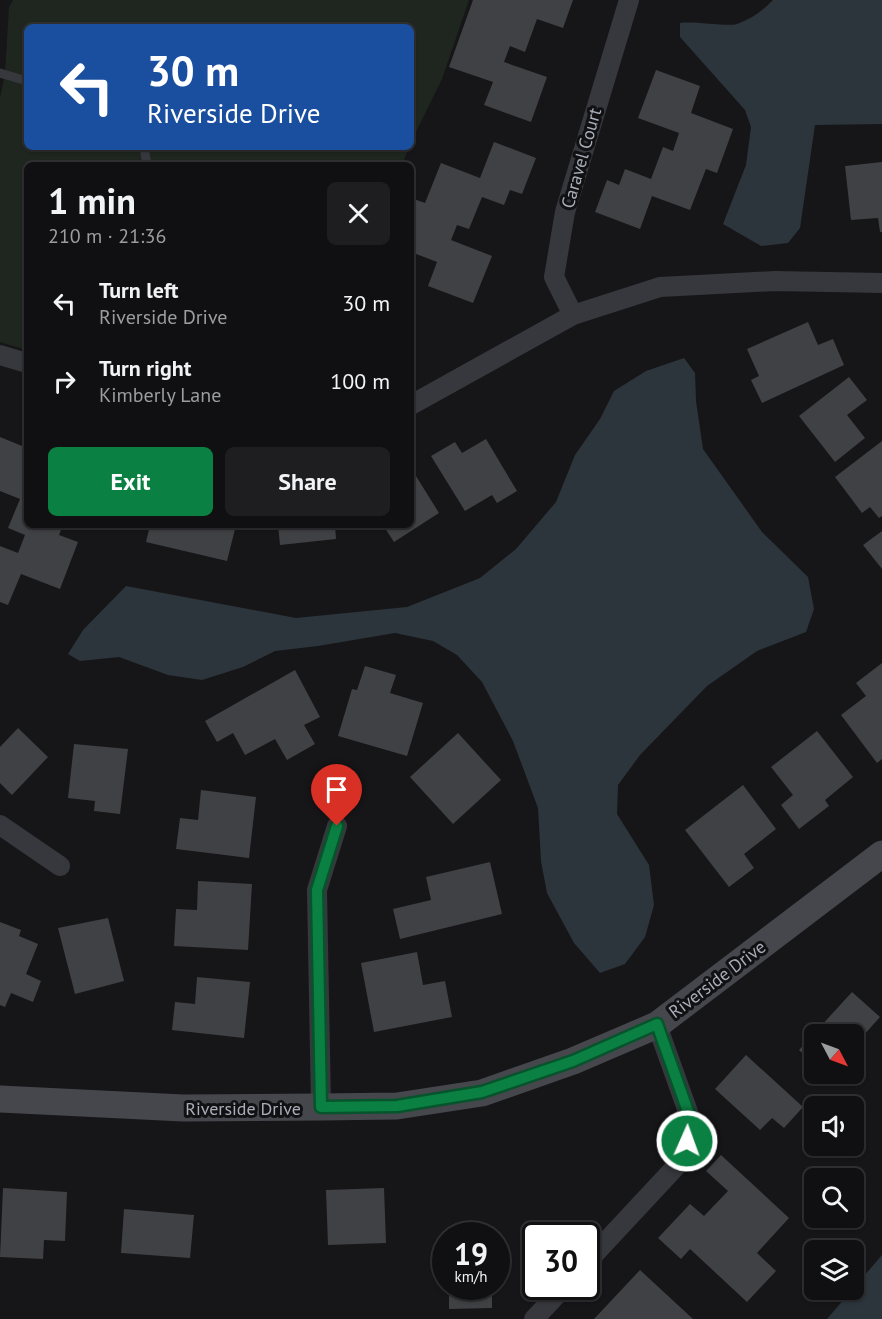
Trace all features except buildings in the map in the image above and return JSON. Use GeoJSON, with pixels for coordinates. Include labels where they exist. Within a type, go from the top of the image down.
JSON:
{"type":"FeatureCollection","features":[{"type":"Feature","properties":{"kind":"street","name":"Caravel Court"},"geometry":{"type":"LineString","coordinates":[[573,315],[554,277],[563,223],[629,0]]}},
{"type":"Feature","properties":{"kind":"street"},"geometry":{"type":"LineString","coordinates":[[414,403],[573,315],[660,287],[775,281],[881,286]]}},
{"type":"Feature","properties":{"kind":"street"},"geometry":{"type":"LineString","coordinates":[[0,356],[24,362]]}},
{"type":"Feature","properties":{"kind":"street"},"geometry":{"type":"LineString","coordinates":[[0,825],[60,866]]}},
{"type":"Feature","properties":{"kind":"street"},"geometry":{"type":"LineString","coordinates":[[321,1107],[317,890],[337,826]]}},
{"type":"Feature","properties":{"kind":"street","name":"Riverside Drive"},"geometry":{"type":"LineString","coordinates":[[0,1099],[183,1108],[397,1106],[482,1092],[573,1061],[657,1024],[882,854]]}},
{"type":"Feature","properties":{"kind":"street"},"geometry":{"type":"LineString","coordinates":[[600,1248],[682,1160],[692,1123],[657,1024]]}},
{"type":"Feature","properties":{"kind":"street"},"geometry":{"type":"LineString","coordinates":[[534,1319],[552,1300]]}},
{"type":"Feature","properties":{"kind":"lane"},"geometry":{"type":"LineString","coordinates":[[0,73],[24,80]]}},
{"type":"Feature","properties":{"kind":"shaded area"},"geometry":{"type":"Polygon","coordinates":[[[13,0],[469,0],[442,79],[414,136],[414,24],[24,24],[24,150],[408,150],[403,162],[24,162],[24,349],[0,342],[0,98],[5,74],[9,7],[13,0]]]}},
{"type":"Feature","properties":{"kind":"shaded area"},"geometry":{"type":"Polygon","coordinates":[[[773,0],[882,0],[882,124],[815,125],[800,228],[788,243],[761,246],[723,224],[746,165],[751,127],[745,110],[680,37],[680,23],[737,24],[757,14],[773,0]]]}},
{"type":"Feature","properties":{"kind":"shaded area"},"geometry":{"type":"Polygon","coordinates":[[[684,358],[695,373],[696,401],[703,449],[762,532],[808,577],[814,609],[806,632],[757,651],[707,686],[640,755],[618,785],[617,814],[649,865],[654,905],[645,937],[625,964],[600,973],[574,943],[547,893],[541,861],[538,808],[513,741],[482,682],[457,655],[433,641],[395,633],[275,651],[243,667],[202,680],[168,675],[119,657],[80,661],[68,654],[83,630],[126,586],[296,618],[407,607],[480,578],[516,549],[556,502],[575,455],[600,419],[614,391],[646,371],[684,358]]]}},
{"type":"Feature","properties":{"kind":"shaded area"},"geometry":{"type":"Polygon","coordinates":[[[882,1255],[882,1319],[827,1319],[843,1300],[864,1300],[864,1276],[882,1255]]]}},
{"type":"Feature","properties":{"kind":"route"},"geometry":{"type":"LineString","coordinates":[[337,826],[317,890],[321,1107],[397,1106],[482,1092],[573,1061],[657,1024],[692,1123],[687,1141]]}}]}
